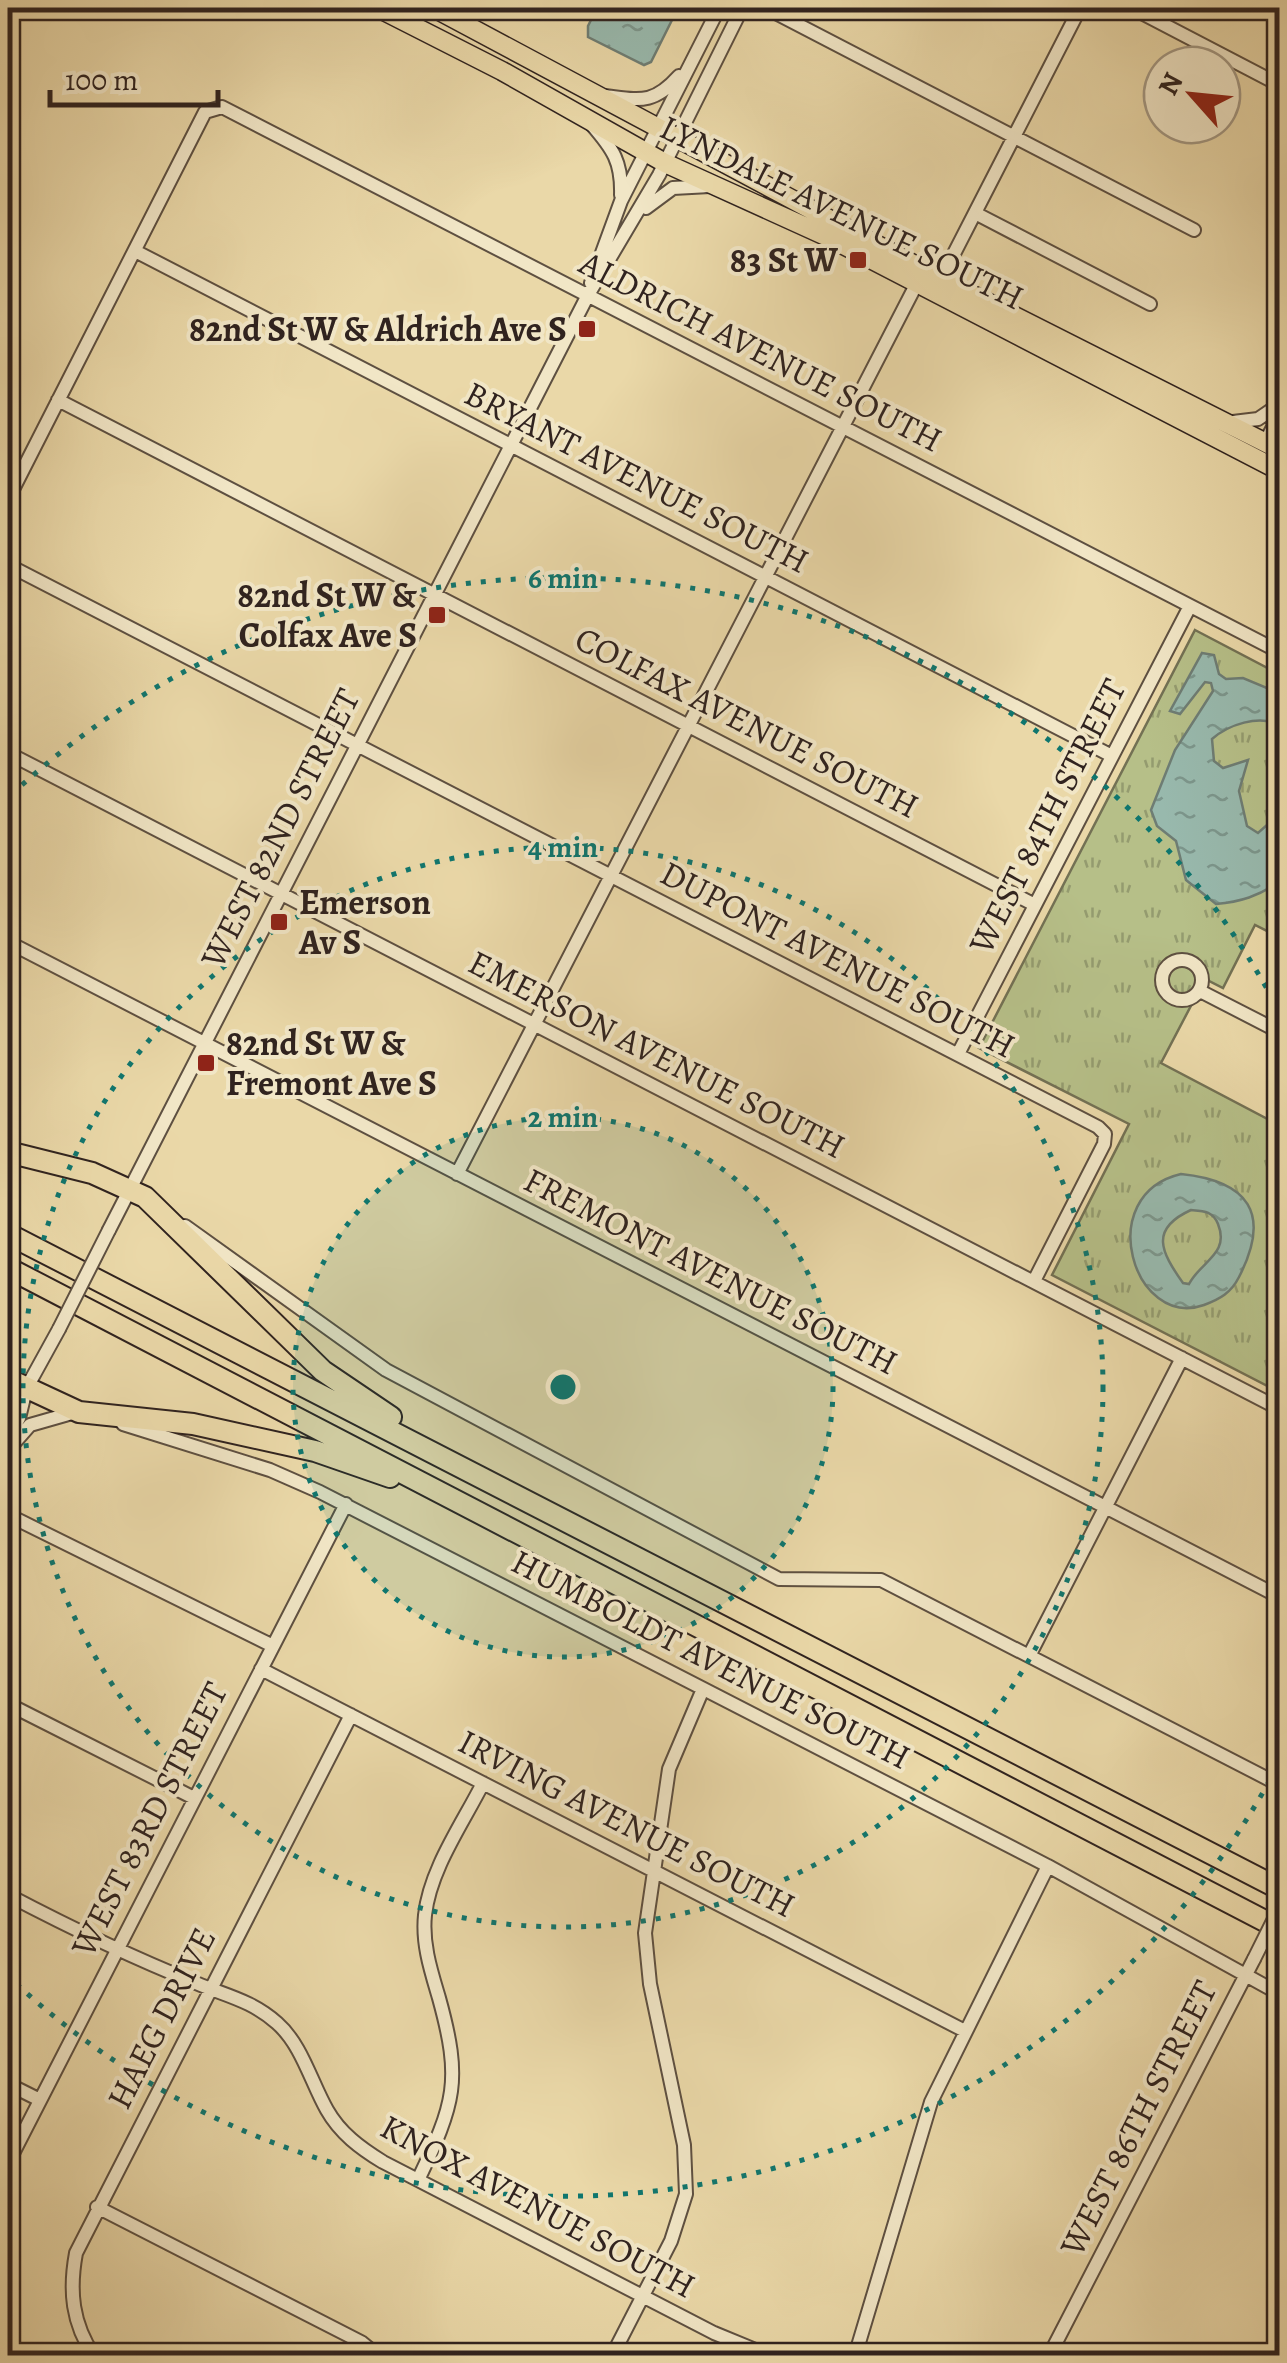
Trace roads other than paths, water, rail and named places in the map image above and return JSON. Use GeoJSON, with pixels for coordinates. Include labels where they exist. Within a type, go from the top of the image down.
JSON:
{"type":"FeatureCollection","features":[{"type":"Feature","properties":{"kind":"highway"},"geometry":{"type":"LineString","coordinates":[[8,1152],[92,1173],[159,1208],[323,1371],[436,1452]]}},
{"type":"Feature","properties":{"kind":"highway"},"geometry":{"type":"LineString","coordinates":[[8,1226],[35,1248]]}},
{"type":"Feature","properties":{"kind":"highway"},"geometry":{"type":"LineString","coordinates":[[8,1234],[1280,1890]]}},
{"type":"Feature","properties":{"kind":"highway"},"geometry":{"type":"LineString","coordinates":[[8,1268],[1280,1929]]}},
{"type":"Feature","properties":{"kind":"highway"},"geometry":{"type":"LineString","coordinates":[[17,1384],[88,1414],[193,1424],[282,1442],[472,1507]]}},
{"type":"Feature","properties":{"kind":"main road","name":"LYNDALE AVENUE SOUTH"},"geometry":{"type":"LineString","coordinates":[[378,8],[712,186],[828,237],[1276,455]]}},
{"type":"Feature","properties":{"kind":"main road","name":"LYNDALE AVENUE SOUTH"},"geometry":{"type":"LineString","coordinates":[[434,8],[941,280],[1225,421],[1276,455]]}},
{"type":"Feature","properties":{"kind":"street","name":"WEST 82ND STREET"},"geometry":{"type":"LineString","coordinates":[[588,295],[621,202],[719,8]]}},
{"type":"Feature","properties":{"kind":"street","name":"WEST 82ND STREET"},"geometry":{"type":"LineString","coordinates":[[8,1406],[17,1384],[59,1329],[588,295],[666,163],[742,8]]}},
{"type":"Feature","properties":{"kind":"street"},"geometry":{"type":"LineString","coordinates":[[766,8],[1194,230]]}},
{"type":"Feature","properties":{"kind":"street"},"geometry":{"type":"LineString","coordinates":[[941,280],[1080,8]]}},
{"type":"Feature","properties":{"kind":"street"},"geometry":{"type":"LineString","coordinates":[[1132,8],[1270,80]]}},
{"type":"Feature","properties":{"kind":"street"},"geometry":{"type":"LineString","coordinates":[[604,96],[640,103],[657,98],[694,60]]}},
{"type":"Feature","properties":{"kind":"street","name":"ALDRICH AVENUE SOUTH"},"geometry":{"type":"LineString","coordinates":[[135,251],[206,112],[214,107],[1280,652]]}},
{"type":"Feature","properties":{"kind":"street"},"geometry":{"type":"LineString","coordinates":[[590,123],[616,152],[622,170],[621,202]]}},
{"type":"Feature","properties":{"kind":"street"},"geometry":{"type":"LineString","coordinates":[[637,216],[673,188],[712,186]]}},
{"type":"Feature","properties":{"kind":"street"},"geometry":{"type":"LineString","coordinates":[[975,213],[1150,304]]}},
{"type":"Feature","properties":{"kind":"street"},"geometry":{"type":"LineString","coordinates":[[8,499],[135,251]]}},
{"type":"Feature","properties":{"kind":"street","name":"BRYANT AVENUE SOUTH"},"geometry":{"type":"LineString","coordinates":[[135,251],[1112,756]]}},
{"type":"Feature","properties":{"kind":"street"},"geometry":{"type":"LineString","coordinates":[[457,1174],[918,283]]}},
{"type":"Feature","properties":{"kind":"street","name":"COLFAX AVENUE SOUTH"},"geometry":{"type":"LineString","coordinates":[[58,400],[1035,904]]}},
{"type":"Feature","properties":{"kind":"street"},"geometry":{"type":"LineString","coordinates":[[1225,421],[1248,422],[1280,404]]}},
{"type":"Feature","properties":{"kind":"street"},"geometry":{"type":"LineString","coordinates":[[1276,455],[1270,433],[1280,414]]}},
{"type":"Feature","properties":{"kind":"street","name":"DUPONT AVENUE SOUTH"},"geometry":{"type":"LineString","coordinates":[[8,565],[1106,1134],[1034,1281]]}},
{"type":"Feature","properties":{"kind":"street","name":"WEST 84TH STREET"},"geometry":{"type":"LineString","coordinates":[[958,1054],[1190,606]]}},
{"type":"Feature","properties":{"kind":"street","name":"EMERSON AVENUE SOUTH"},"geometry":{"type":"LineString","coordinates":[[8,754],[1280,1409]]}},
{"type":"Feature","properties":{"kind":"street","name":"FREMONT AVENUE SOUTH"},"geometry":{"type":"LineString","coordinates":[[8,942],[1280,1597]]}},
{"type":"Feature","properties":{"kind":"street"},"geometry":{"type":"LineString","coordinates":[[1200,991],[1280,1032]]}},
{"type":"Feature","properties":{"kind":"street"},"geometry":{"type":"LineString","coordinates":[[159,1208],[386,1370],[779,1579],[881,1580],[1280,1785]]}},
{"type":"Feature","properties":{"kind":"street"},"geometry":{"type":"LineString","coordinates":[[1028,1656],[1182,1358]]}},
{"type":"Feature","properties":{"kind":"street","name":"WEST 82ND STREET"},"geometry":{"type":"LineString","coordinates":[[8,1438],[19,1418],[17,1384]]}},
{"type":"Feature","properties":{"kind":"street"},"geometry":{"type":"LineString","coordinates":[[8,1450],[33,1424],[60,1413],[88,1414]]}},
{"type":"Feature","properties":{"kind":"street","name":"HUMBOLDT AVENUE SOUTH"},"geometry":{"type":"LineString","coordinates":[[88,1414],[270,1470],[346,1504],[1048,1866],[1243,1978],[1280,1994]]}},
{"type":"Feature","properties":{"kind":"street","name":"WEST 83RD STREET"},"geometry":{"type":"LineString","coordinates":[[8,2163],[346,1504]]}},
{"type":"Feature","properties":{"kind":"street"},"geometry":{"type":"LineString","coordinates":[[8,1515],[272,1646]]}},
{"type":"Feature","properties":{"kind":"street","name":"IRVING AVENUE SOUTH"},"geometry":{"type":"LineString","coordinates":[[261,1669],[965,2031]]}},
{"type":"Feature","properties":{"kind":"street"},"geometry":{"type":"LineString","coordinates":[[612,2356],[680,2218],[686,2182],[684,2145],[646,1959],[653,1870],[669,1769],[703,1689]]}},
{"type":"Feature","properties":{"kind":"street"},"geometry":{"type":"LineString","coordinates":[[8,1704],[194,1798]]}},
{"type":"Feature","properties":{"kind":"street","name":"HAEG DRIVE"},"geometry":{"type":"LineString","coordinates":[[94,2356],[76,2323],[72,2276],[76,2253],[351,1715]]}},
{"type":"Feature","properties":{"kind":"street"},"geometry":{"type":"LineString","coordinates":[[418,2180],[449,2112],[455,2064],[429,1963],[425,1914],[435,1879],[483,1783]]}},
{"type":"Feature","properties":{"kind":"street"},"geometry":{"type":"LineString","coordinates":[[855,2356],[931,2102],[1048,1866]]}},
{"type":"Feature","properties":{"kind":"street","name":"KNOX AVENUE SOUTH"},"geometry":{"type":"LineString","coordinates":[[8,1895],[116,1948],[245,2002],[280,2025],[343,2132],[362,2149],[643,2296],[770,2356]]}},
{"type":"Feature","properties":{"kind":"street","name":"WEST 86TH STREET"},"geometry":{"type":"LineString","coordinates":[[1050,2356],[1280,1907]]}},
{"type":"Feature","properties":{"kind":"street"},"geometry":{"type":"LineString","coordinates":[[8,2084],[40,2100]]}},
{"type":"Feature","properties":{"kind":"street"},"geometry":{"type":"LineString","coordinates":[[97,2207],[361,2342],[378,2356]]}},
{"type":"Feature","properties":{"kind":"water"},"geometry":{"type":"Polygon","coordinates":[[[597,8],[678,8],[651,62],[644,65],[588,37],[588,26],[597,8]]]}},
{"type":"Feature","properties":{"kind":"water"},"geometry":{"type":"Polygon","coordinates":[[[1202,653],[1214,655],[1219,674],[1226,679],[1243,678],[1279,693],[1279,725],[1262,721],[1244,723],[1212,739],[1214,761],[1223,768],[1248,760],[1239,791],[1247,826],[1258,833],[1267,825],[1279,795],[1279,882],[1249,897],[1216,904],[1186,880],[1176,841],[1157,826],[1151,810],[1175,750],[1213,691],[1211,683],[1205,682],[1180,714],[1170,711],[1202,653]]]}},
{"type":"Feature","properties":{"kind":"water"},"geometry":{"type":"Polygon","coordinates":[[[1181,1174],[1204,1178],[1223,1184],[1248,1204],[1253,1218],[1249,1254],[1236,1283],[1220,1298],[1204,1305],[1179,1307],[1158,1298],[1142,1280],[1133,1257],[1131,1231],[1137,1207],[1154,1187],[1181,1174]],[[1191,1210],[1169,1225],[1163,1242],[1175,1272],[1183,1283],[1189,1284],[1217,1250],[1221,1234],[1214,1216],[1191,1210]]]}},
{"type":"Feature","properties":{"kind":"place","name":"83 St W"},"geometry":{"type":"Point","coordinates":[858,260]}},
{"type":"Feature","properties":{"kind":"place","name":"82nd St W & Aldrich Ave S"},"geometry":{"type":"Point","coordinates":[587,329]}},
{"type":"Feature","properties":{"kind":"place","name":"82nd St W & Colfax Ave S"},"geometry":{"type":"Point","coordinates":[437,615]}},
{"type":"Feature","properties":{"kind":"place","name":"Emerson Av S"},"geometry":{"type":"Point","coordinates":[279,922]}},
{"type":"Feature","properties":{"kind":"place","name":"82nd St W & Fremont Ave S"},"geometry":{"type":"Point","coordinates":[206,1063]}}]}
